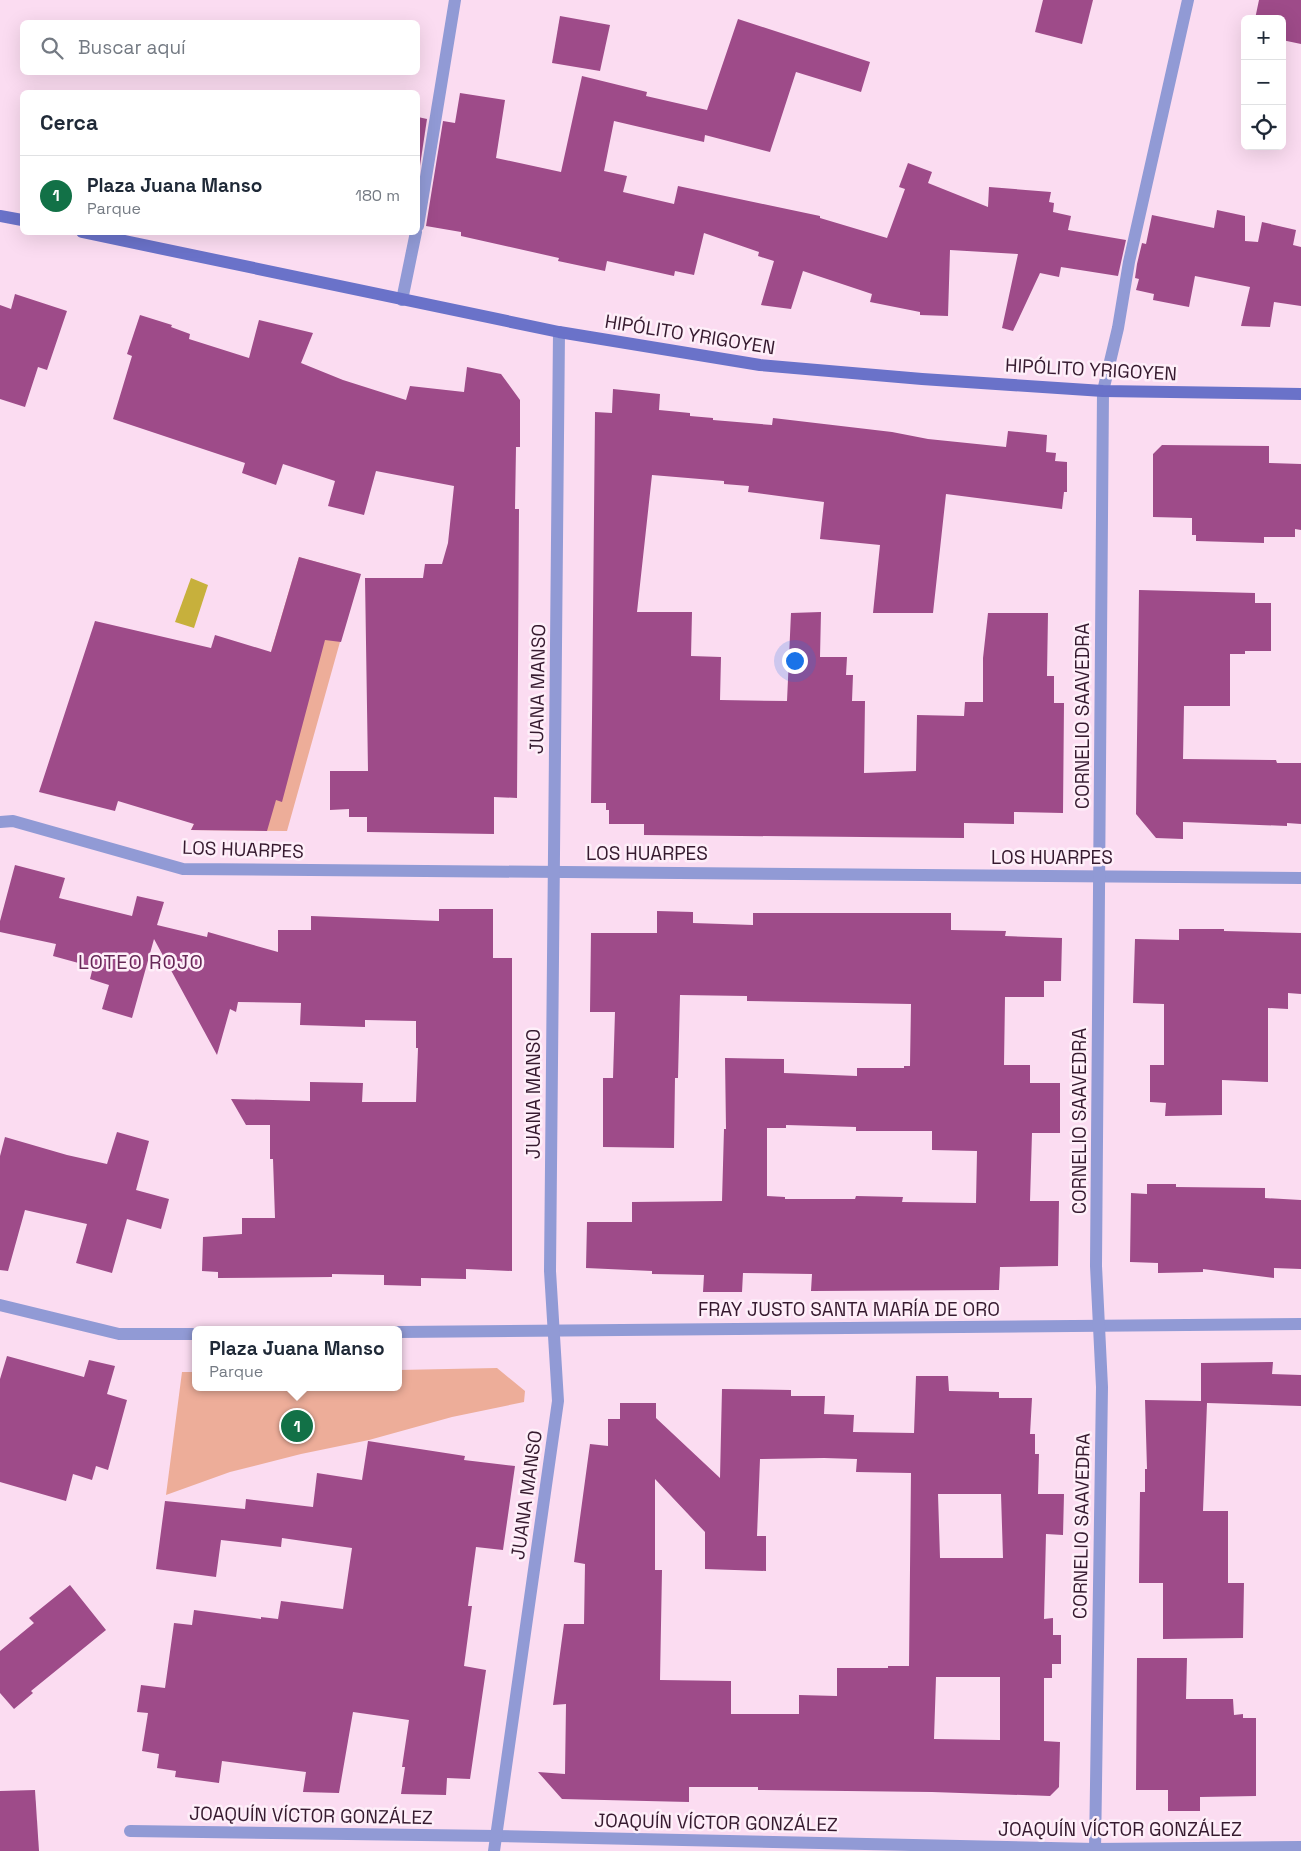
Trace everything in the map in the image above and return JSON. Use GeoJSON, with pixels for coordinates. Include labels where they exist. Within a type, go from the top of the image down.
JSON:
{"type":"FeatureCollection","features":[{"type":"Feature","properties":{"kind":"main road"},"geometry":{"type":"LineString","coordinates":[[0,216],[20,220]]}},
{"type":"Feature","properties":{"kind":"main road","name":"HIPÓLITO YRIGOYEN"},"geometry":{"type":"LineString","coordinates":[[96,235],[559,332],[760,365],[922,379],[1103,391],[1301,394]]}},
{"type":"Feature","properties":{"kind":"street"},"geometry":{"type":"LineString","coordinates":[[420,214],[455,0]]}},
{"type":"Feature","properties":{"kind":"street","name":"CORNELIO SAAVEDRA"},"geometry":{"type":"LineString","coordinates":[[1095,1850],[1102,1387],[1096,1266],[1103,391],[1118,328],[1129,262],[1188,0]]}},
{"type":"Feature","properties":{"kind":"street"},"geometry":{"type":"LineString","coordinates":[[402,300],[415,235]]}},
{"type":"Feature","properties":{"kind":"street","name":"JUANA MANSO"},"geometry":{"type":"LineString","coordinates":[[494,1851],[558,1401],[550,1271],[559,332]]}},
{"type":"Feature","properties":{"kind":"street","name":"LOS HUARPES"},"geometry":{"type":"LineString","coordinates":[[0,822],[13,821],[183,869],[1301,878]]}},
{"type":"Feature","properties":{"kind":"street"},"geometry":{"type":"LineString","coordinates":[[0,1305],[119,1334],[192,1334]]}},
{"type":"Feature","properties":{"kind":"street","name":"FRAY JUSTO SANTA MARÍA DE ORO"},"geometry":{"type":"LineString","coordinates":[[402,1332],[1301,1324]]}},
{"type":"Feature","properties":{"kind":"street","name":"JOAQUÍN VÍCTOR GONZÁLEZ"},"geometry":{"type":"LineString","coordinates":[[130,1831],[496,1836],[1095,1850],[1301,1847]]}},
{"type":"Feature","properties":{"kind":"shaded area"},"geometry":{"type":"Polygon","coordinates":[[[299,557],[359,574],[287,831],[191,830],[194,824],[229,794],[299,557]]]}},
{"type":"Feature","properties":{"kind":"shaded area"},"geometry":{"type":"Polygon","coordinates":[[[191,578],[208,585],[194,628],[175,622],[191,578]]]}},
{"type":"Feature","properties":{"kind":"shaded area"},"geometry":{"type":"Polygon","coordinates":[[[497,1368],[525,1391],[524,1402],[452,1417],[369,1440],[301,1454],[230,1472],[166,1495],[182,1372],[192,1372],[192,1391],[402,1391],[402,1370],[497,1368]]]}},
{"type":"Feature","properties":{"kind":"building"},"geometry":{"type":"Polygon","coordinates":[[[1043,0],[1093,0],[1082,44],[1035,32],[1043,0]]]}},
{"type":"Feature","properties":{"kind":"building"},"geometry":{"type":"Polygon","coordinates":[[[1259,0],[1301,0],[1301,44],[1286,41],[1286,15],[1256,15],[1259,0]]]}},
{"type":"Feature","properties":{"kind":"building"},"geometry":{"type":"Polygon","coordinates":[[[560,16],[610,25],[600,71],[552,63],[560,16]]]}},
{"type":"Feature","properties":{"kind":"building"},"geometry":{"type":"Polygon","coordinates":[[[738,19],[870,62],[861,92],[796,72],[770,152],[705,135],[704,142],[614,121],[604,171],[627,176],[623,192],[674,204],[678,186],[820,216],[820,218],[887,238],[905,189],[899,187],[908,163],[932,172],[928,183],[988,207],[989,187],[1051,192],[1049,202],[1054,203],[1053,212],[1071,216],[1068,230],[1126,240],[1118,276],[1061,267],[1059,277],[1040,273],[1013,331],[1002,328],[1018,254],[950,250],[948,316],[920,315],[920,312],[870,302],[872,294],[803,271],[791,309],[761,305],[774,261],[758,256],[759,252],[704,233],[694,275],[675,271],[674,276],[607,261],[605,271],[558,261],[559,258],[461,236],[461,232],[426,226],[443,121],[455,123],[460,93],[505,100],[496,158],[561,172],[582,76],[647,92],[646,96],[707,110],[738,19]]]}},
{"type":"Feature","properties":{"kind":"building"},"geometry":{"type":"Polygon","coordinates":[[[420,117],[427,119],[420,166],[420,117]]]}},
{"type":"Feature","properties":{"kind":"building"},"geometry":{"type":"Polygon","coordinates":[[[1217,210],[1245,216],[1245,241],[1258,242],[1262,222],[1296,230],[1293,245],[1301,247],[1301,306],[1274,302],[1270,327],[1241,326],[1250,287],[1195,276],[1189,307],[1153,300],[1154,294],[1136,290],[1139,279],[1135,278],[1137,264],[1142,243],[1146,244],[1152,215],[1214,228],[1217,210]]]}},
{"type":"Feature","properties":{"kind":"building"},"geometry":{"type":"Polygon","coordinates":[[[15,294],[67,311],[47,370],[38,367],[25,407],[0,399],[0,305],[11,309],[15,294]]]}},
{"type":"Feature","properties":{"kind":"building"},"geometry":{"type":"Polygon","coordinates":[[[140,315],[172,325],[171,327],[190,334],[189,339],[249,358],[259,320],[313,333],[301,363],[343,380],[406,400],[410,386],[464,392],[467,367],[501,374],[520,400],[520,447],[516,447],[515,509],[519,509],[517,798],[494,797],[494,834],[367,832],[367,817],[349,817],[349,809],[330,810],[330,771],[368,771],[365,578],[423,578],[425,564],[442,564],[448,543],[454,486],[376,471],[364,515],[328,506],[335,481],[283,464],[276,485],[242,473],[245,463],[113,419],[132,356],[127,354],[140,315]]]}},
{"type":"Feature","properties":{"kind":"building"},"geometry":{"type":"Polygon","coordinates":[[[613,389],[660,394],[659,410],[690,413],[690,416],[713,418],[713,420],[772,425],[773,418],[892,432],[928,439],[1006,447],[1008,431],[1047,435],[1046,452],[1056,453],[1055,461],[1067,462],[1067,492],[1064,492],[1062,509],[946,494],[933,613],[873,613],[880,545],[820,539],[824,502],[748,492],[749,486],[724,484],[724,481],[652,475],[637,612],[692,612],[691,656],[721,657],[720,700],[787,701],[791,613],[821,612],[820,657],[847,657],[846,675],[853,675],[852,701],[865,701],[864,773],[916,771],[917,715],[964,716],[965,702],[983,702],[983,658],[988,613],[1048,613],[1047,676],[1054,676],[1054,703],[1064,703],[1063,813],[1014,812],[1014,824],[964,823],[964,838],[644,835],[644,824],[609,824],[609,810],[606,810],[606,803],[591,803],[595,412],[612,413],[613,389]]]}},
{"type":"Feature","properties":{"kind":"building"},"geometry":{"type":"Polygon","coordinates":[[[1162,445],[1269,446],[1269,463],[1301,464],[1301,530],[1295,529],[1295,537],[1264,537],[1264,543],[1196,541],[1196,535],[1192,535],[1192,518],[1153,517],[1153,454],[1162,445]]]}},
{"type":"Feature","properties":{"kind":"building"},"geometry":{"type":"Polygon","coordinates":[[[299,557],[361,574],[341,642],[325,640],[282,802],[276,800],[267,831],[191,830],[194,824],[118,801],[115,811],[39,792],[95,621],[211,648],[215,635],[271,652],[299,557]]]}},
{"type":"Feature","properties":{"kind":"building"},"geometry":{"type":"Polygon","coordinates":[[[1139,590],[1255,593],[1255,603],[1271,603],[1271,651],[1245,651],[1245,654],[1230,654],[1230,706],[1184,706],[1183,759],[1276,760],[1277,763],[1301,763],[1301,824],[1287,823],[1287,826],[1183,822],[1183,839],[1156,838],[1136,814],[1139,590]]]}},
{"type":"Feature","properties":{"kind":"building"},"geometry":{"type":"Polygon","coordinates":[[[15,865],[65,878],[59,898],[132,916],[137,896],[164,902],[157,925],[207,937],[208,932],[278,952],[278,930],[311,930],[311,916],[439,921],[439,909],[493,909],[493,958],[512,958],[512,1271],[466,1269],[466,1279],[421,1278],[421,1286],[384,1285],[384,1275],[332,1274],[332,1277],[218,1278],[218,1272],[202,1271],[203,1237],[242,1234],[242,1218],[275,1218],[273,1159],[270,1159],[270,1125],[246,1125],[231,1099],[310,1101],[310,1082],[363,1083],[362,1102],[416,1102],[418,1048],[416,1048],[416,1021],[365,1020],[365,1027],[300,1025],[301,1003],[238,1002],[236,1012],[230,1009],[217,1055],[154,939],[132,1018],[102,1009],[109,985],[90,979],[93,967],[53,956],[56,944],[0,932],[0,921],[15,865]]]}},
{"type":"Feature","properties":{"kind":"building"},"geometry":{"type":"Polygon","coordinates":[[[657,911],[693,912],[693,923],[753,925],[753,913],[951,913],[951,930],[1006,931],[1005,936],[1062,938],[1061,981],[1044,981],[1044,997],[1005,997],[1004,1065],[1030,1065],[1030,1083],[1060,1083],[1060,1133],[1032,1133],[1030,1201],[1059,1201],[1058,1266],[1000,1267],[999,1290],[811,1291],[812,1274],[743,1273],[742,1292],[703,1292],[704,1275],[652,1274],[652,1271],[586,1268],[587,1222],[632,1222],[632,1202],[722,1201],[724,1129],[726,1129],[725,1058],[784,1059],[784,1073],[857,1076],[857,1068],[904,1068],[904,1066],[910,1066],[911,1004],[747,1001],[747,996],[680,995],[678,1078],[675,1078],[674,1148],[603,1147],[603,1078],[613,1078],[615,1012],[590,1012],[591,933],[657,933],[657,911]],[[786,1125],[786,1128],[767,1128],[767,1196],[785,1197],[785,1199],[855,1199],[856,1196],[903,1197],[902,1202],[976,1203],[977,1151],[932,1150],[932,1131],[856,1131],[856,1127],[786,1125]]]}},
{"type":"Feature","properties":{"kind":"building"},"geometry":{"type":"Polygon","coordinates":[[[1179,929],[1301,933],[1301,994],[1288,993],[1288,1009],[1268,1008],[1268,1082],[1222,1080],[1222,1115],[1165,1116],[1166,1103],[1150,1102],[1150,1065],[1164,1065],[1164,1004],[1133,1003],[1135,939],[1179,940],[1179,929]]]}},
{"type":"Feature","properties":{"kind":"building"},"geometry":{"type":"Polygon","coordinates":[[[117,1132],[149,1141],[136,1190],[169,1199],[161,1229],[127,1219],[112,1273],[76,1263],[87,1224],[25,1210],[8,1271],[0,1270],[0,1156],[5,1137],[67,1155],[107,1164],[117,1132]]]}},
{"type":"Feature","properties":{"kind":"building"},"geometry":{"type":"Polygon","coordinates":[[[1147,1184],[1176,1184],[1176,1187],[1265,1188],[1265,1198],[1301,1200],[1301,1269],[1274,1268],[1274,1278],[1203,1269],[1203,1272],[1158,1273],[1158,1263],[1130,1262],[1131,1193],[1147,1194],[1147,1184]]]}},
{"type":"Feature","properties":{"kind":"building"},"geometry":{"type":"Polygon","coordinates":[[[7,1356],[84,1377],[89,1360],[115,1366],[107,1394],[127,1400],[108,1470],[96,1466],[92,1480],[73,1474],[66,1501],[0,1482],[0,1379],[7,1356]]]}},
{"type":"Feature","properties":{"kind":"building"},"geometry":{"type":"Polygon","coordinates":[[[1273,1362],[1272,1374],[1301,1375],[1301,1406],[1207,1403],[1203,1511],[1228,1511],[1228,1583],[1244,1583],[1243,1638],[1163,1639],[1163,1583],[1139,1583],[1140,1492],[1145,1492],[1145,1469],[1147,1469],[1145,1400],[1201,1401],[1201,1363],[1273,1362]]]}},
{"type":"Feature","properties":{"kind":"building"},"geometry":{"type":"Polygon","coordinates":[[[916,1376],[948,1376],[949,1391],[999,1392],[999,1398],[1032,1398],[1030,1434],[1035,1434],[1035,1454],[1039,1454],[1038,1494],[1064,1494],[1063,1535],[1046,1534],[1044,1619],[1053,1618],[1053,1635],[1061,1635],[1061,1664],[1052,1664],[1052,1678],[1044,1678],[1044,1741],[1060,1742],[1059,1787],[1050,1796],[932,1792],[758,1790],[758,1787],[689,1787],[689,1802],[562,1799],[538,1772],[565,1774],[566,1704],[553,1705],[564,1624],[584,1624],[585,1564],[574,1562],[590,1444],[608,1446],[608,1419],[620,1419],[620,1403],[656,1403],[656,1418],[720,1478],[722,1389],[791,1390],[791,1396],[825,1396],[824,1414],[854,1415],[853,1432],[914,1433],[916,1376]],[[760,1459],[757,1536],[766,1536],[766,1571],[705,1569],[705,1532],[655,1479],[655,1570],[662,1570],[660,1680],[731,1681],[731,1714],[799,1714],[799,1695],[837,1696],[837,1668],[909,1666],[911,1473],[856,1472],[857,1459],[760,1459]],[[938,1494],[940,1558],[1003,1558],[1001,1494],[938,1494]],[[936,1677],[934,1739],[1000,1740],[1000,1677],[936,1677]]]}},
{"type":"Feature","properties":{"kind":"building"},"geometry":{"type":"Polygon","coordinates":[[[368,1441],[465,1456],[464,1460],[515,1466],[503,1550],[476,1547],[468,1606],[472,1606],[464,1666],[486,1670],[470,1779],[447,1778],[446,1795],[401,1794],[405,1767],[402,1767],[409,1720],[353,1712],[339,1793],[303,1792],[306,1772],[222,1761],[219,1783],[175,1777],[176,1771],[157,1768],[159,1754],[142,1751],[148,1713],[137,1712],[141,1685],[165,1688],[174,1623],[192,1625],[194,1610],[261,1619],[261,1617],[278,1619],[281,1601],[343,1609],[352,1548],[282,1538],[281,1547],[221,1540],[216,1577],[156,1569],[165,1501],[245,1509],[246,1499],[313,1507],[317,1473],[362,1480],[368,1441]]]}},
{"type":"Feature","properties":{"kind":"building"},"geometry":{"type":"Polygon","coordinates":[[[70,1585],[106,1630],[31,1691],[33,1693],[14,1709],[0,1693],[0,1651],[34,1623],[29,1618],[70,1585]]]}},
{"type":"Feature","properties":{"kind":"building"},"geometry":{"type":"Polygon","coordinates":[[[1137,1658],[1187,1658],[1186,1699],[1233,1699],[1234,1715],[1243,1714],[1243,1718],[1256,1718],[1256,1796],[1200,1797],[1200,1811],[1168,1811],[1168,1790],[1136,1790],[1137,1658]]]}},
{"type":"Feature","properties":{"kind":"building"},"geometry":{"type":"Polygon","coordinates":[[[35,1790],[39,1851],[0,1851],[0,1791],[35,1790]]]}},
{"type":"Feature","properties":{"kind":"place","name":"Plaza Juana Manso"},"geometry":{"type":"Point","coordinates":[297,1426]}},
{"type":"Feature","properties":{"kind":"district","name":"LOTEO ROJO"},"geometry":{"type":"Point","coordinates":[141,962]}}]}
